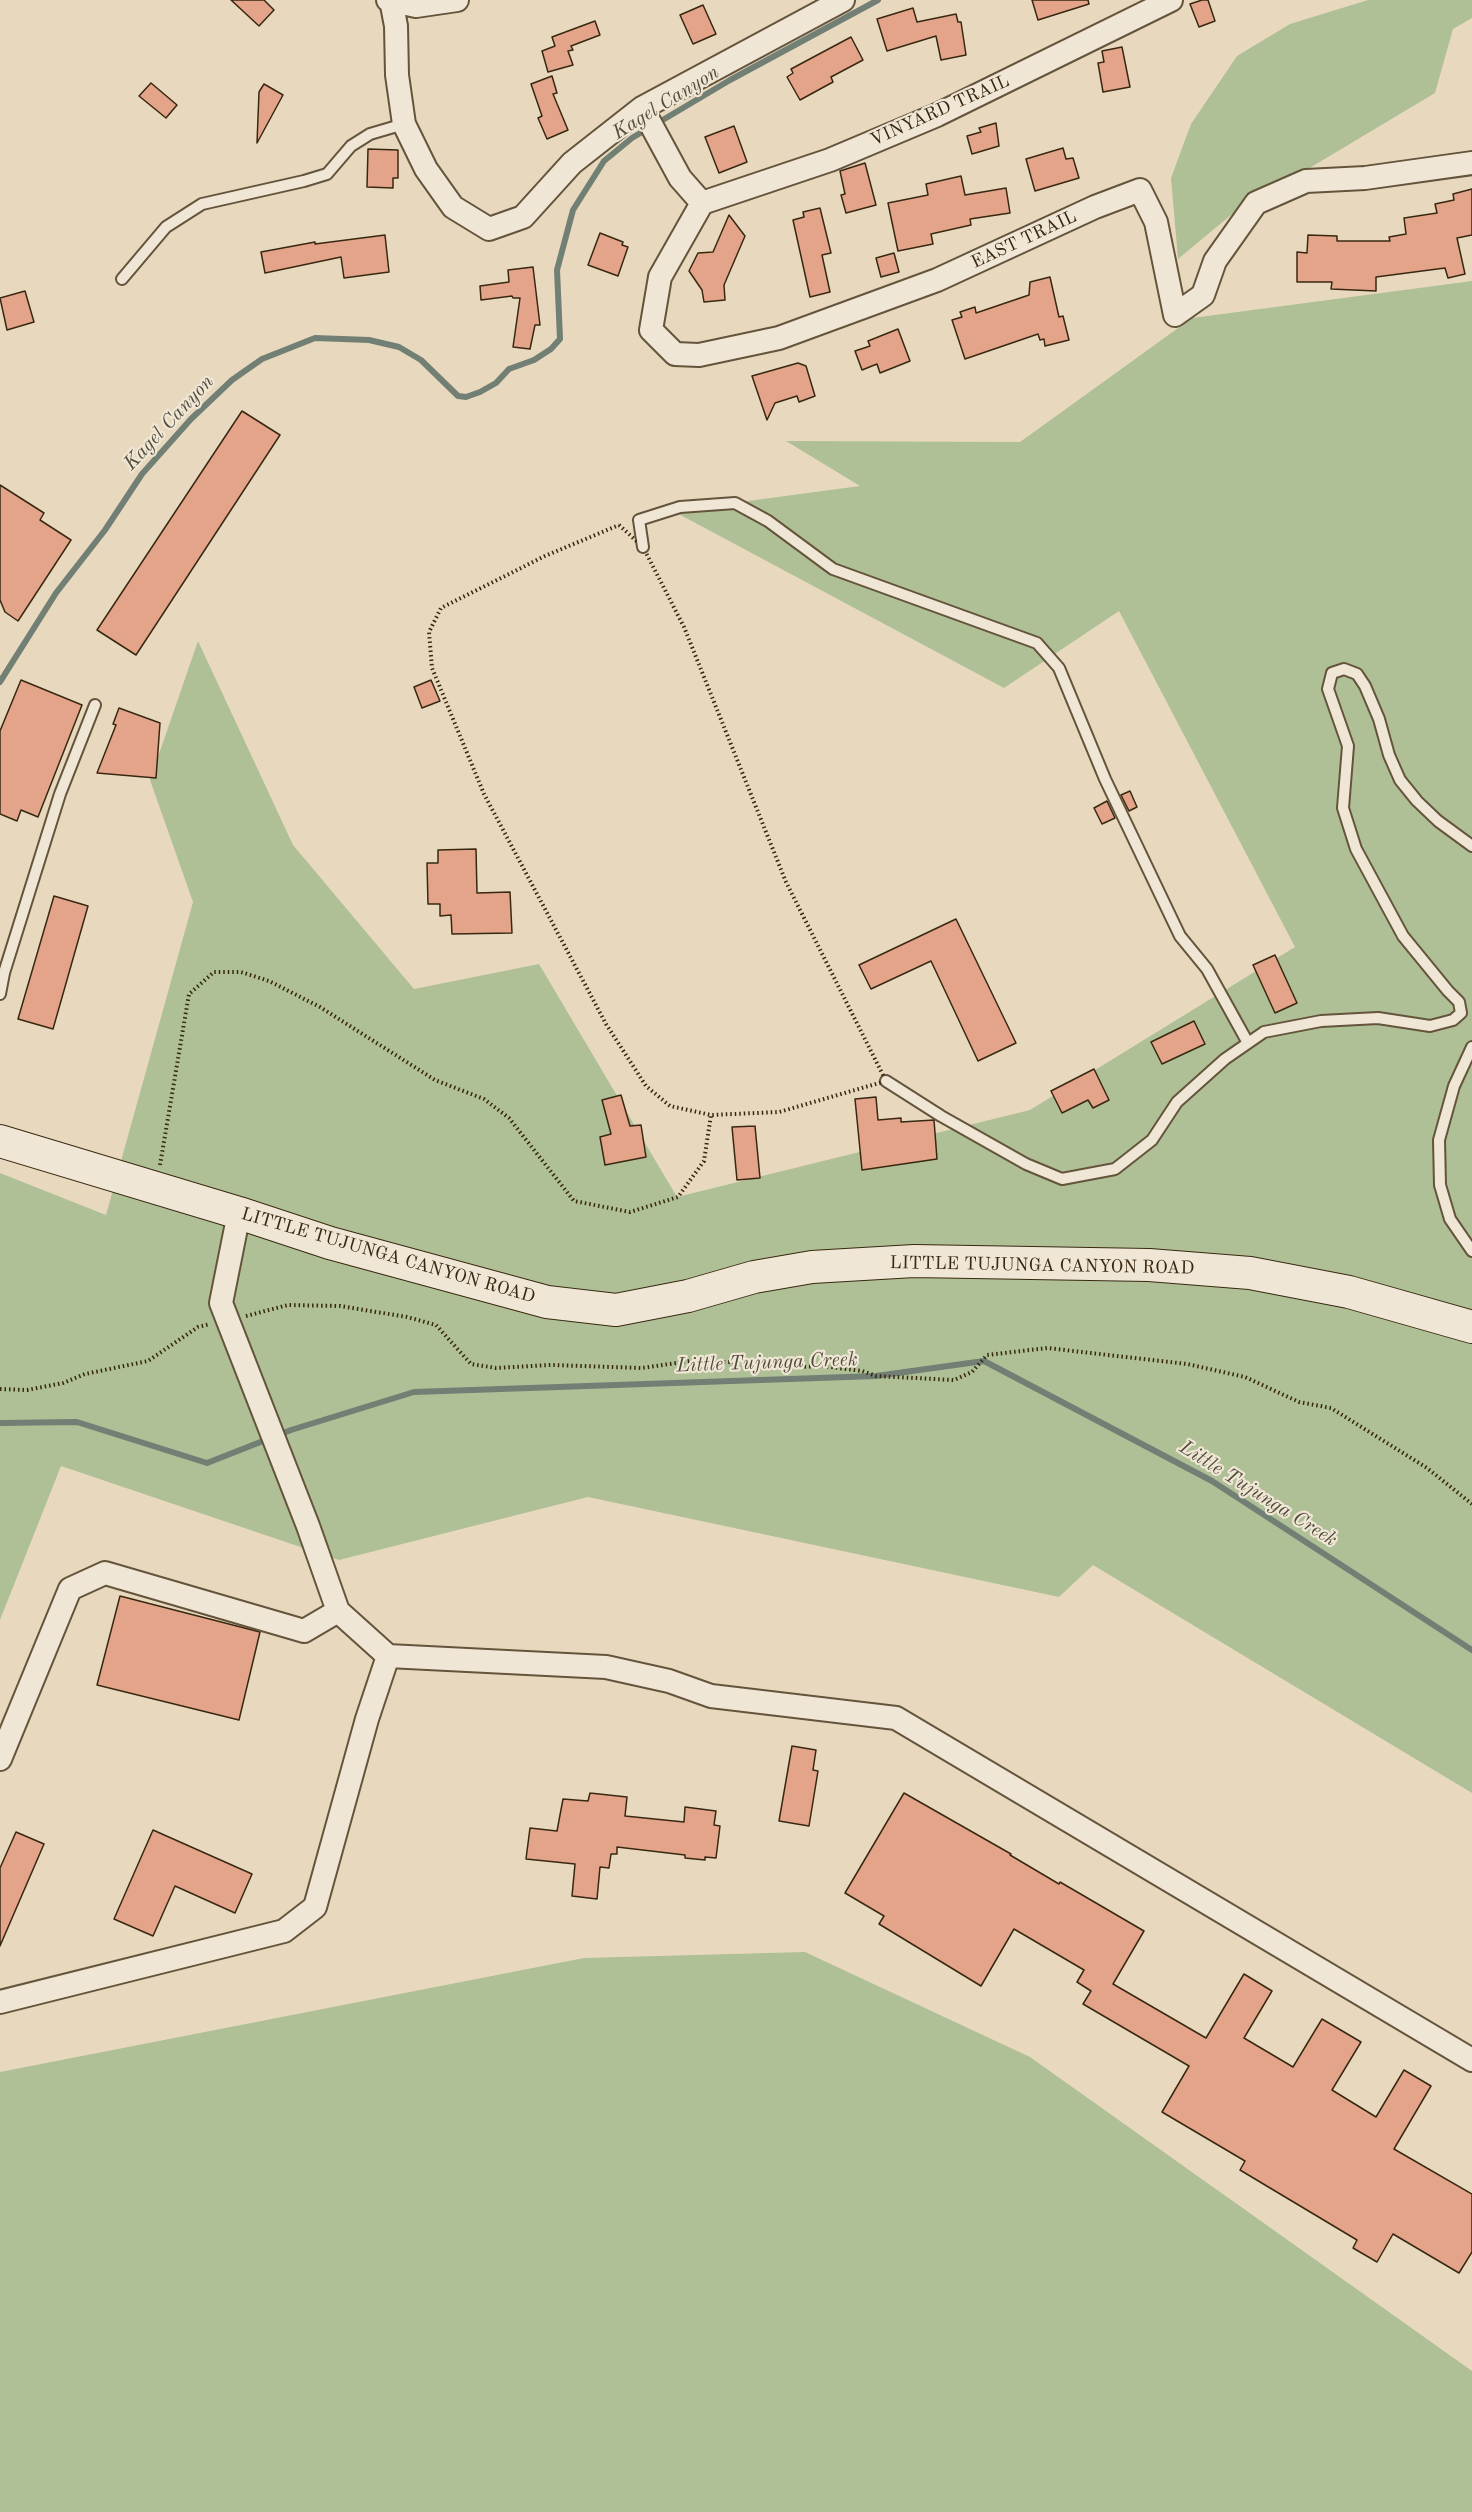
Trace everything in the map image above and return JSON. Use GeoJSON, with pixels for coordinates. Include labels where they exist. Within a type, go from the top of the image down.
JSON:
{"type":"FeatureCollection","features":[{"type":"Feature","properties":{"kind":"main road","name":"LITTLE TUJUNGA CANYON ROAD"},"geometry":{"type":"LineString","coordinates":[[0,1141],[330,1243],[547,1302],[616,1310],[688,1296],[754,1277],[812,1268],[914,1261],[1149,1265],[1250,1273],[1349,1292],[1472,1327]]}},
{"type":"Feature","properties":{"kind":"street"},"geometry":{"type":"LineString","coordinates":[[457,0],[416,6],[390,0],[396,26],[397,75],[404,124],[426,170],[453,207],[489,229],[523,217],[572,163],[644,111],[843,0]]}},
{"type":"Feature","properties":{"kind":"street","name":"VINYARD TRAIL"},"geometry":{"type":"LineString","coordinates":[[702,203],[830,160],[937,115],[1171,0]]}},
{"type":"Feature","properties":{"kind":"street"},"geometry":{"type":"LineString","coordinates":[[644,111],[680,178],[702,203]]}},
{"type":"Feature","properties":{"kind":"street","name":"EAST TRAIL"},"geometry":{"type":"LineString","coordinates":[[702,203],[660,277],[651,330],[675,354],[699,355],[779,338],[937,280],[1095,207],[1140,190],[1156,222],[1175,315],[1203,295],[1215,261],[1256,204],[1306,181],[1365,178],[1472,163]]}},
{"type":"Feature","properties":{"kind":"street"},"geometry":{"type":"LineString","coordinates":[[239,1213],[221,1303],[339,1611],[388,1656],[606,1667],[669,1681],[711,1696],[896,1718],[1472,2060]]}},
{"type":"Feature","properties":{"kind":"street"},"geometry":{"type":"LineString","coordinates":[[0,1759],[70,1589],[105,1573],[304,1631],[339,1611]]}},
{"type":"Feature","properties":{"kind":"street"},"geometry":{"type":"LineString","coordinates":[[0,2002],[284,1930],[315,1907],[388,1656]]}},
{"type":"Feature","properties":{"kind":"lane"},"geometry":{"type":"LineString","coordinates":[[122,279],[166,227],[202,204],[304,182],[327,174],[351,146],[370,134],[404,124]]}},
{"type":"Feature","properties":{"kind":"lane"},"geometry":{"type":"LineString","coordinates":[[643,547],[639,520],[680,507],[735,503],[768,521],[833,569],[1037,643],[1059,668],[1105,778],[1180,936],[1207,969],[1248,1043]]}},
{"type":"Feature","properties":{"kind":"lane"},"geometry":{"type":"LineString","coordinates":[[886,1081],[941,1116],[1016,1158],[1062,1179],[1115,1168],[1152,1140],[1177,1102],[1225,1059],[1264,1032],[1321,1021],[1378,1018],[1430,1026],[1453,1020],[1461,1013],[1459,1002],[1403,936],[1356,849],[1343,808],[1348,746],[1328,689],[1332,673],[1344,669],[1357,674],[1379,719],[1389,754],[1400,780],[1417,801],[1438,821],[1472,846]]}},
{"type":"Feature","properties":{"kind":"lane"},"geometry":{"type":"LineString","coordinates":[[0,994],[4,973],[60,794],[95,705]]}},
{"type":"Feature","properties":{"kind":"lane"},"geometry":{"type":"LineString","coordinates":[[1472,1047],[1454,1086],[1439,1140],[1440,1185],[1450,1219],[1472,1251]]}},
{"type":"Feature","properties":{"kind":"path"},"geometry":{"type":"LineString","coordinates":[[619,525],[643,547],[684,627],[786,882],[886,1081],[779,1112],[711,1115],[670,1107],[646,1086],[606,1024],[484,794],[432,668],[429,632],[441,608],[545,556],[619,525]]}},
{"type":"Feature","properties":{"kind":"path"},"geometry":{"type":"LineString","coordinates":[[156,1189],[189,994],[214,972],[241,972],[268,981],[320,1007],[435,1080],[484,1099],[509,1118],[574,1201],[630,1212],[678,1197],[704,1161],[711,1115]]}},
{"type":"Feature","properties":{"kind":"path"},"geometry":{"type":"LineString","coordinates":[[0,1389],[27,1390],[63,1383],[85,1374],[148,1361],[198,1327],[227,1318],[242,1317],[288,1305],[340,1306],[407,1317],[436,1325],[471,1364],[496,1368],[551,1365],[642,1368],[690,1361],[779,1364],[800,1367],[823,1366],[862,1371],[876,1376],[954,1380],[972,1372],[987,1355],[1047,1348],[1187,1364],[1245,1377],[1299,1402],[1331,1408],[1427,1468],[1472,1504]]}},
{"type":"Feature","properties":{"kind":"green space"},"geometry":{"type":"Polygon","coordinates":[[[1368,0],[1472,0],[1472,18],[1453,29],[1435,93],[1231,215],[1178,259],[1171,178],[1191,124],[1237,56],[1290,24],[1368,0]]]}},
{"type":"Feature","properties":{"kind":"green space"},"geometry":{"type":"Polygon","coordinates":[[[1472,281],[1472,1793],[1093,1565],[1059,1597],[588,1497],[339,1560],[61,1466],[0,1620],[0,1173],[106,1215],[193,902],[150,780],[198,641],[293,845],[414,989],[539,964],[677,1197],[1030,1110],[1295,947],[1119,611],[1004,688],[673,511],[860,486],[786,441],[1020,442],[1192,318],[1472,281]]]}},
{"type":"Feature","properties":{"kind":"green space"},"geometry":{"type":"Polygon","coordinates":[[[805,1952],[1030,2057],[1472,2371],[1472,2512],[0,2512],[0,2072],[584,1958],[805,1952]]]}},
{"type":"Feature","properties":{"kind":"building"},"geometry":{"type":"Polygon","coordinates":[[[231,0],[264,0],[274,10],[259,26],[231,0]]]}},
{"type":"Feature","properties":{"kind":"building"},"geometry":{"type":"Polygon","coordinates":[[[1032,0],[1088,0],[1089,4],[1038,20],[1032,0]]]}},
{"type":"Feature","properties":{"kind":"building"},"geometry":{"type":"Polygon","coordinates":[[[1208,0],[1215,21],[1199,27],[1190,4],[1208,0]]]}},
{"type":"Feature","properties":{"kind":"building"},"geometry":{"type":"Polygon","coordinates":[[[703,5],[716,34],[693,44],[680,15],[703,5]]]}},
{"type":"Feature","properties":{"kind":"building"},"geometry":{"type":"Polygon","coordinates":[[[913,8],[917,22],[956,14],[958,22],[961,22],[966,55],[941,60],[936,36],[887,51],[877,19],[913,8]]]}},
{"type":"Feature","properties":{"kind":"building"},"geometry":{"type":"Polygon","coordinates":[[[595,21],[600,35],[571,46],[573,50],[568,51],[573,65],[548,72],[542,51],[555,46],[552,37],[595,21]]]}},
{"type":"Feature","properties":{"kind":"building"},"geometry":{"type":"Polygon","coordinates":[[[851,37],[863,60],[831,77],[833,82],[800,100],[787,77],[793,73],[791,69],[851,37]]]}},
{"type":"Feature","properties":{"kind":"building"},"geometry":{"type":"Polygon","coordinates":[[[1122,47],[1130,87],[1103,92],[1098,63],[1104,62],[1102,51],[1122,47]]]}},
{"type":"Feature","properties":{"kind":"building"},"geometry":{"type":"Polygon","coordinates":[[[552,76],[557,93],[553,94],[568,130],[547,139],[538,118],[542,116],[531,84],[552,76]]]}},
{"type":"Feature","properties":{"kind":"building"},"geometry":{"type":"Polygon","coordinates":[[[151,83],[177,105],[166,118],[139,96],[151,83]]]}},
{"type":"Feature","properties":{"kind":"building"},"geometry":{"type":"Polygon","coordinates":[[[264,84],[283,95],[257,143],[259,92],[264,84]]]}},
{"type":"Feature","properties":{"kind":"building"},"geometry":{"type":"Polygon","coordinates":[[[996,123],[999,146],[972,154],[967,136],[981,132],[979,128],[996,123]]]}},
{"type":"Feature","properties":{"kind":"building"},"geometry":{"type":"Polygon","coordinates":[[[734,126],[747,162],[719,173],[705,137],[734,126]]]}},
{"type":"Feature","properties":{"kind":"building"},"geometry":{"type":"Polygon","coordinates":[[[1063,148],[1066,159],[1073,158],[1079,178],[1035,191],[1026,159],[1063,148]]]}},
{"type":"Feature","properties":{"kind":"building"},"geometry":{"type":"Polygon","coordinates":[[[368,149],[398,150],[398,178],[393,178],[393,188],[367,187],[368,149]]]}},
{"type":"Feature","properties":{"kind":"building"},"geometry":{"type":"Polygon","coordinates":[[[865,163],[876,205],[846,213],[841,195],[845,194],[840,171],[865,163]]]}},
{"type":"Feature","properties":{"kind":"building"},"geometry":{"type":"Polygon","coordinates":[[[961,176],[965,195],[1006,188],[1010,213],[970,219],[971,225],[931,234],[933,244],[898,251],[888,203],[928,195],[926,184],[961,176]]]}},
{"type":"Feature","properties":{"kind":"building"},"geometry":{"type":"Polygon","coordinates":[[[1472,189],[1472,235],[1457,238],[1465,274],[1448,278],[1445,268],[1376,277],[1376,291],[1331,289],[1332,282],[1297,282],[1297,252],[1307,253],[1308,235],[1337,236],[1337,241],[1390,241],[1389,237],[1406,234],[1404,218],[1437,213],[1435,204],[1454,200],[1453,194],[1472,189]]]}},
{"type":"Feature","properties":{"kind":"building"},"geometry":{"type":"Polygon","coordinates":[[[820,208],[831,253],[822,255],[830,292],[810,297],[793,220],[804,217],[803,212],[820,208]]]}},
{"type":"Feature","properties":{"kind":"building"},"geometry":{"type":"Polygon","coordinates":[[[729,215],[745,236],[724,285],[725,300],[704,302],[702,290],[689,271],[698,253],[713,252],[729,215]]]}},
{"type":"Feature","properties":{"kind":"building"},"geometry":{"type":"Polygon","coordinates":[[[600,233],[623,242],[622,245],[628,247],[618,276],[588,265],[600,233]]]}},
{"type":"Feature","properties":{"kind":"building"},"geometry":{"type":"Polygon","coordinates":[[[385,235],[389,272],[344,278],[341,257],[265,273],[261,252],[315,242],[315,244],[385,235]]]}},
{"type":"Feature","properties":{"kind":"building"},"geometry":{"type":"Polygon","coordinates":[[[894,253],[899,272],[881,277],[876,258],[894,253]]]}},
{"type":"Feature","properties":{"kind":"building"},"geometry":{"type":"Polygon","coordinates":[[[533,267],[540,325],[535,325],[530,349],[513,347],[520,298],[512,296],[481,300],[480,286],[509,282],[508,270],[533,267]]]}},
{"type":"Feature","properties":{"kind":"building"},"geometry":{"type":"Polygon","coordinates":[[[1050,277],[1059,317],[1063,316],[1069,340],[1045,346],[1044,339],[1040,340],[1038,334],[965,359],[952,320],[962,317],[960,312],[975,307],[976,313],[1029,295],[1030,282],[1050,277]]]}},
{"type":"Feature","properties":{"kind":"building"},"geometry":{"type":"Polygon","coordinates":[[[25,291],[34,322],[7,330],[0,298],[25,291]]]}},
{"type":"Feature","properties":{"kind":"building"},"geometry":{"type":"Polygon","coordinates":[[[898,329],[910,361],[880,373],[877,364],[862,370],[855,351],[870,346],[868,341],[898,329]]]}},
{"type":"Feature","properties":{"kind":"building"},"geometry":{"type":"Polygon","coordinates":[[[798,363],[806,366],[815,396],[799,402],[797,396],[775,403],[767,420],[752,376],[798,363]]]}},
{"type":"Feature","properties":{"kind":"building"},"geometry":{"type":"Polygon","coordinates":[[[242,411],[280,435],[136,655],[97,630],[242,411]]]}},
{"type":"Feature","properties":{"kind":"building"},"geometry":{"type":"Polygon","coordinates":[[[0,485],[44,513],[40,520],[71,540],[18,621],[5,612],[0,600],[0,485]]]}},
{"type":"Feature","properties":{"kind":"building"},"geometry":{"type":"Polygon","coordinates":[[[21,680],[82,705],[38,817],[21,810],[17,821],[0,814],[0,731],[21,680]]]}},
{"type":"Feature","properties":{"kind":"building"},"geometry":{"type":"Polygon","coordinates":[[[431,680],[440,701],[422,708],[414,687],[431,680]]]}},
{"type":"Feature","properties":{"kind":"building"},"geometry":{"type":"Polygon","coordinates":[[[119,708],[160,723],[156,778],[97,773],[116,725],[113,724],[119,708]]]}},
{"type":"Feature","properties":{"kind":"building"},"geometry":{"type":"Polygon","coordinates":[[[1130,791],[1137,807],[1129,811],[1121,795],[1130,791]]]}},
{"type":"Feature","properties":{"kind":"building"},"geometry":{"type":"Polygon","coordinates":[[[1107,801],[1115,818],[1102,824],[1094,808],[1107,801]]]}},
{"type":"Feature","properties":{"kind":"building"},"geometry":{"type":"Polygon","coordinates":[[[476,849],[477,893],[510,892],[512,933],[452,934],[451,915],[440,916],[440,904],[428,904],[427,863],[438,863],[438,850],[476,849]]]}},
{"type":"Feature","properties":{"kind":"building"},"geometry":{"type":"Polygon","coordinates":[[[54,896],[88,906],[53,1029],[18,1019],[54,896]]]}},
{"type":"Feature","properties":{"kind":"building"},"geometry":{"type":"Polygon","coordinates":[[[956,919],[1016,1043],[978,1061],[931,961],[871,989],[859,965],[956,919]]]}},
{"type":"Feature","properties":{"kind":"building"},"geometry":{"type":"Polygon","coordinates":[[[1275,955],[1297,1003],[1275,1013],[1253,965],[1275,955]]]}},
{"type":"Feature","properties":{"kind":"building"},"geometry":{"type":"Polygon","coordinates":[[[1194,1021],[1205,1044],[1162,1064],[1151,1042],[1194,1021]]]}},
{"type":"Feature","properties":{"kind":"building"},"geometry":{"type":"Polygon","coordinates":[[[1094,1069],[1109,1100],[1093,1108],[1088,1100],[1062,1113],[1051,1091],[1094,1069]]]}},
{"type":"Feature","properties":{"kind":"building"},"geometry":{"type":"Polygon","coordinates":[[[621,1095],[630,1126],[641,1125],[646,1157],[605,1165],[600,1137],[611,1134],[602,1100],[621,1095]]]}},
{"type":"Feature","properties":{"kind":"building"},"geometry":{"type":"Polygon","coordinates":[[[876,1097],[878,1120],[901,1118],[901,1122],[934,1120],[937,1159],[862,1170],[855,1099],[876,1097]]]}},
{"type":"Feature","properties":{"kind":"building"},"geometry":{"type":"Polygon","coordinates":[[[755,1126],[760,1178],[737,1180],[732,1127],[755,1126]]]}},
{"type":"Feature","properties":{"kind":"building"},"geometry":{"type":"Polygon","coordinates":[[[120,1596],[260,1632],[239,1720],[97,1685],[120,1596]]]}},
{"type":"Feature","properties":{"kind":"building"},"geometry":{"type":"Polygon","coordinates":[[[792,1746],[816,1750],[813,1770],[818,1771],[809,1826],[779,1821],[792,1746]]]}},
{"type":"Feature","properties":{"kind":"building"},"geometry":{"type":"Polygon","coordinates":[[[590,1793],[627,1797],[625,1816],[684,1822],[685,1807],[716,1811],[714,1825],[720,1826],[716,1858],[705,1857],[705,1860],[685,1858],[685,1855],[617,1847],[617,1854],[611,1854],[609,1868],[600,1867],[597,1899],[572,1896],[575,1864],[526,1859],[530,1828],[557,1831],[563,1799],[588,1801],[590,1793]]]}},
{"type":"Feature","properties":{"kind":"building"},"geometry":{"type":"Polygon","coordinates":[[[904,1793],[1144,1931],[1113,1984],[1206,2038],[1244,1974],[1272,1991],[1244,2038],[1293,2067],[1322,2019],[1361,2042],[1332,2090],[1376,2117],[1404,2070],[1431,2086],[1394,2149],[1472,2194],[1472,2252],[1459,2273],[1393,2234],[1377,2262],[1353,2248],[1357,2240],[1240,2170],[1245,2161],[1162,2112],[1189,2066],[1083,2004],[1091,1991],[1077,1982],[1084,1970],[1014,1929],[981,1986],[879,1924],[884,1916],[845,1893],[904,1793]]]}},
{"type":"Feature","properties":{"kind":"building"},"geometry":{"type":"Polygon","coordinates":[[[153,1830],[252,1874],[235,1913],[175,1886],[153,1936],[114,1919],[153,1830]]]}},
{"type":"Feature","properties":{"kind":"building"},"geometry":{"type":"Polygon","coordinates":[[[16,1832],[44,1844],[0,1946],[0,1868],[16,1832]]]}},
{"type":"Feature","properties":{"kind":"waterway","name":"Kagel Canyon"},"geometry":{"type":"LineString","coordinates":[[656,124],[730,80],[878,0]]}},
{"type":"Feature","properties":{"kind":"waterway","name":"Kagel Canyon"},"geometry":{"type":"LineString","coordinates":[[0,682],[56,593],[105,530],[142,474],[191,419],[232,380],[262,359],[315,338],[369,340],[399,347],[421,360],[458,396],[466,397],[496,383],[509,369],[534,360],[551,349],[560,339],[557,270],[573,210],[604,161],[647,129]]}},
{"type":"Feature","properties":{"kind":"waterway","name":"Little Tujunga Creek"},"geometry":{"type":"LineString","coordinates":[[0,1423],[77,1422],[207,1463],[291,1430],[414,1392],[876,1376],[984,1361],[1212,1481],[1472,1650]]}}]}
